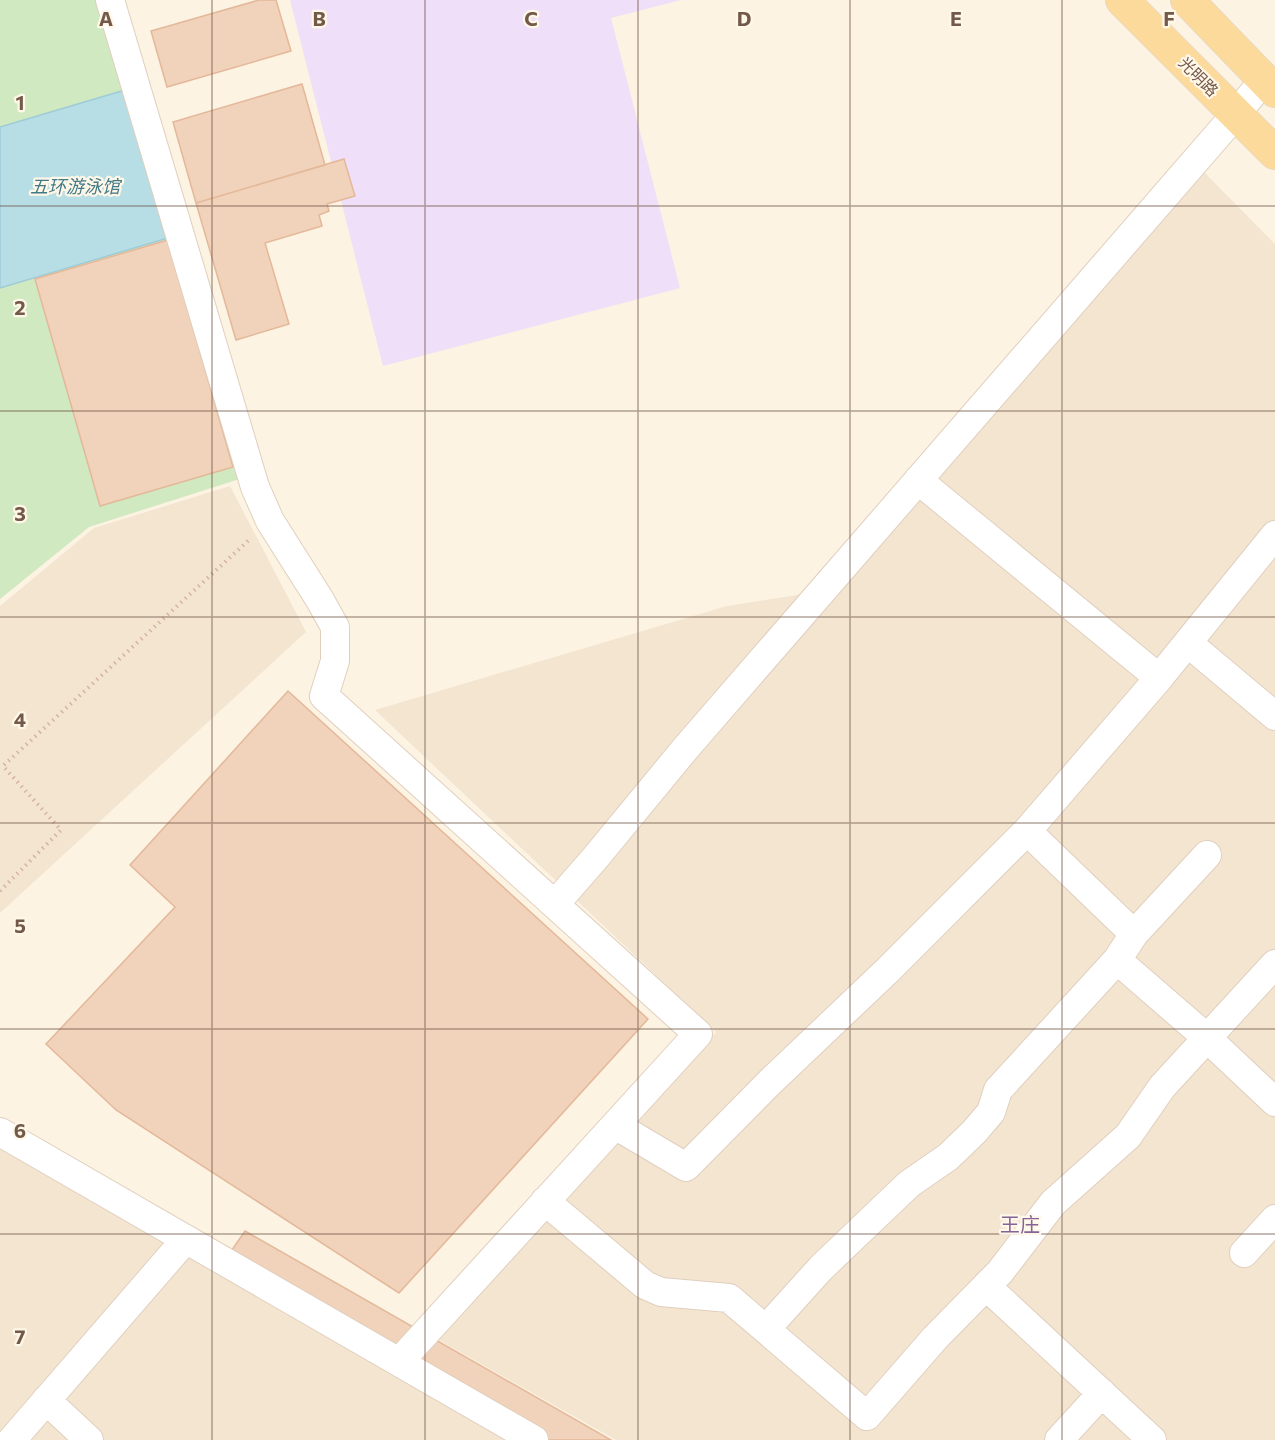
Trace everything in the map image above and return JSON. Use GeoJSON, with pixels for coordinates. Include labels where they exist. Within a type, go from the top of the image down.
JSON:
{"type":"FeatureCollection","features":[{"type":"Feature","properties":{"kind":"main road","name":"光明路"},"geometry":{"type":"LineString","coordinates":[[1122,0],[1275,153]]}},
{"type":"Feature","properties":{"kind":"main road"},"geometry":{"type":"LineString","coordinates":[[1186,0],[1270,86]]}},
{"type":"Feature","properties":{"kind":"street"},"geometry":{"type":"LineString","coordinates":[[110,0],[255,487],[270,521],[335,627],[334,661],[324,696],[698,1034],[399,1362]]}},
{"type":"Feature","properties":{"kind":"street"},"geometry":{"type":"LineString","coordinates":[[555,904],[685,749],[1236,114],[1270,86]]}},
{"type":"Feature","properties":{"kind":"street"},"geometry":{"type":"LineString","coordinates":[[918,480],[1159,678]]}},
{"type":"Feature","properties":{"kind":"street"},"geometry":{"type":"LineString","coordinates":[[615,1125],[686,1167],[1027,831],[1188,644],[1275,535]]}},
{"type":"Feature","properties":{"kind":"street"},"geometry":{"type":"LineString","coordinates":[[1188,644],[1275,716]]}},
{"type":"Feature","properties":{"kind":"street"},"geometry":{"type":"LineString","coordinates":[[1027,831],[1134,934]]}},
{"type":"Feature","properties":{"kind":"street"},"geometry":{"type":"LineString","coordinates":[[766,1329],[821,1268],[909,1184],[948,1156],[974,1132],[992,1112],[998,1090],[1117,960],[1134,934],[1207,855]]}},
{"type":"Feature","properties":{"kind":"street"},"geometry":{"type":"LineString","coordinates":[[1117,960],[1207,1038],[1275,1102]]}},
{"type":"Feature","properties":{"kind":"street"},"geometry":{"type":"LineString","coordinates":[[545,1201],[645,1285],[661,1292],[729,1298],[867,1416],[935,1338],[1000,1272],[1053,1203],[1128,1136],[1162,1087],[1275,964]]}},
{"type":"Feature","properties":{"kind":"street"},"geometry":{"type":"LineString","coordinates":[[0,1132],[534,1440]]}},
{"type":"Feature","properties":{"kind":"street"},"geometry":{"type":"LineString","coordinates":[[1244,1253],[1275,1219]]}},
{"type":"Feature","properties":{"kind":"street"},"geometry":{"type":"LineString","coordinates":[[12,1440],[186,1239]]}},
{"type":"Feature","properties":{"kind":"street"},"geometry":{"type":"LineString","coordinates":[[987,1286],[1152,1440]]}},
{"type":"Feature","properties":{"kind":"street"},"geometry":{"type":"LineString","coordinates":[[1059,1440],[1102,1393]]}},
{"type":"Feature","properties":{"kind":"street"},"geometry":{"type":"LineString","coordinates":[[46,1400],[89,1440]]}},
{"type":"Feature","properties":{"kind":"path"},"geometry":{"type":"LineString","coordinates":[[0,891],[61,830],[3,766],[270,521]]}},
{"type":"Feature","properties":{"kind":"shaded area"},"geometry":{"type":"Polygon","coordinates":[[[290,0],[681,0],[611,18],[680,288],[383,366],[290,0]]]}},
{"type":"Feature","properties":{"kind":"shaded area"},"geometry":{"type":"Polygon","coordinates":[[[1197,165],[1275,244],[1275,1440],[616,1440],[435,1338],[716,1032],[375,710],[727,606],[829,590],[1197,165]]]}},
{"type":"Feature","properties":{"kind":"shaded area"},"geometry":{"type":"Polygon","coordinates":[[[230,486],[306,632],[0,913],[0,606],[94,528],[230,486]]]}},
{"type":"Feature","properties":{"kind":"shaded area"},"geometry":{"type":"Polygon","coordinates":[[[0,1147],[509,1440],[0,1440],[0,1147]]]}},
{"type":"Feature","properties":{"kind":"green space"},"geometry":{"type":"Polygon","coordinates":[[[0,0],[100,0],[246,477],[89,527],[0,599],[0,0]]]}},
{"type":"Feature","properties":{"kind":"water","name":"五环游泳馆"},"geometry":{"type":"Polygon","coordinates":[[[125,90],[168,238],[0,288],[0,127],[125,90]]]}},
{"type":"Feature","properties":{"kind":"building"},"geometry":{"type":"Polygon","coordinates":[[[259,0],[276,0],[291,51],[167,87],[151,31],[259,0]]]}},
{"type":"Feature","properties":{"kind":"building"},"geometry":{"type":"Polygon","coordinates":[[[302,84],[325,165],[196,203],[173,122],[302,84]]]}},
{"type":"Feature","properties":{"kind":"building"},"geometry":{"type":"Polygon","coordinates":[[[344,159],[355,196],[327,204],[329,211],[319,215],[322,226],[265,243],[289,324],[236,340],[196,203],[344,159]]]}},
{"type":"Feature","properties":{"kind":"building"},"geometry":{"type":"Polygon","coordinates":[[[168,240],[233,467],[100,506],[35,279],[168,240]]]}},
{"type":"Feature","properties":{"kind":"building"},"geometry":{"type":"Polygon","coordinates":[[[288,691],[648,1019],[399,1293],[116,1110],[46,1044],[175,907],[130,865],[288,691]]]}},
{"type":"Feature","properties":{"kind":"building"},"geometry":{"type":"Polygon","coordinates":[[[245,1231],[611,1440],[543,1440],[225,1260],[245,1231]]]}},
{"type":"Feature","properties":{"kind":"district","name":"王庄"},"geometry":{"type":"Point","coordinates":[1020,1224]}}]}
